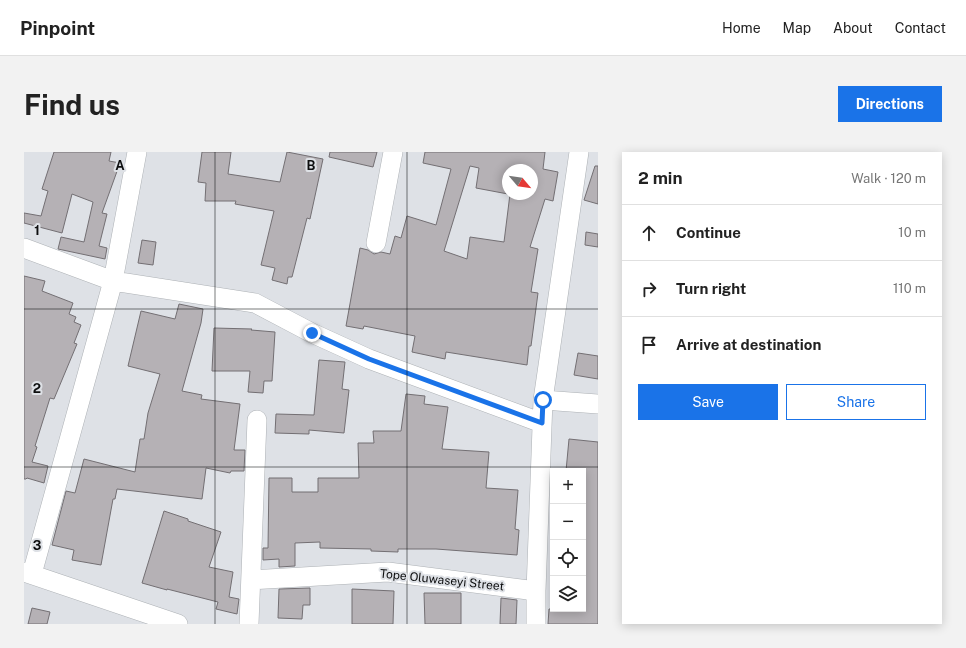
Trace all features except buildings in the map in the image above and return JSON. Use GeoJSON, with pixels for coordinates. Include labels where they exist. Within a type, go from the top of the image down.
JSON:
{"type":"FeatureCollection","features":[{"type":"Feature","properties":{"kind":"street"},"geometry":{"type":"LineString","coordinates":[[137,152],[113,281],[28,573],[178,624]]}},
{"type":"Feature","properties":{"kind":"street"},"geometry":{"type":"LineString","coordinates":[[376,243],[393,152]]}},
{"type":"Feature","properties":{"kind":"street"},"geometry":{"type":"LineString","coordinates":[[536,624],[543,400],[579,152]]}},
{"type":"Feature","properties":{"kind":"street"},"geometry":{"type":"LineString","coordinates":[[24,248],[113,281],[255,303],[312,333],[369,359],[542,423]]}},
{"type":"Feature","properties":{"kind":"street"},"geometry":{"type":"LineString","coordinates":[[543,400],[598,404]]}},
{"type":"Feature","properties":{"kind":"street"},"geometry":{"type":"LineString","coordinates":[[249,624],[257,420]]}},
{"type":"Feature","properties":{"kind":"street","name":"Tope Oluwaseyi Street"},"geometry":{"type":"LineString","coordinates":[[251,580],[388,572],[536,591]]}},
{"type":"Feature","properties":{"kind":"route"},"geometry":{"type":"LineString","coordinates":[[312,333],[369,359],[542,423],[543,400]]}}]}
